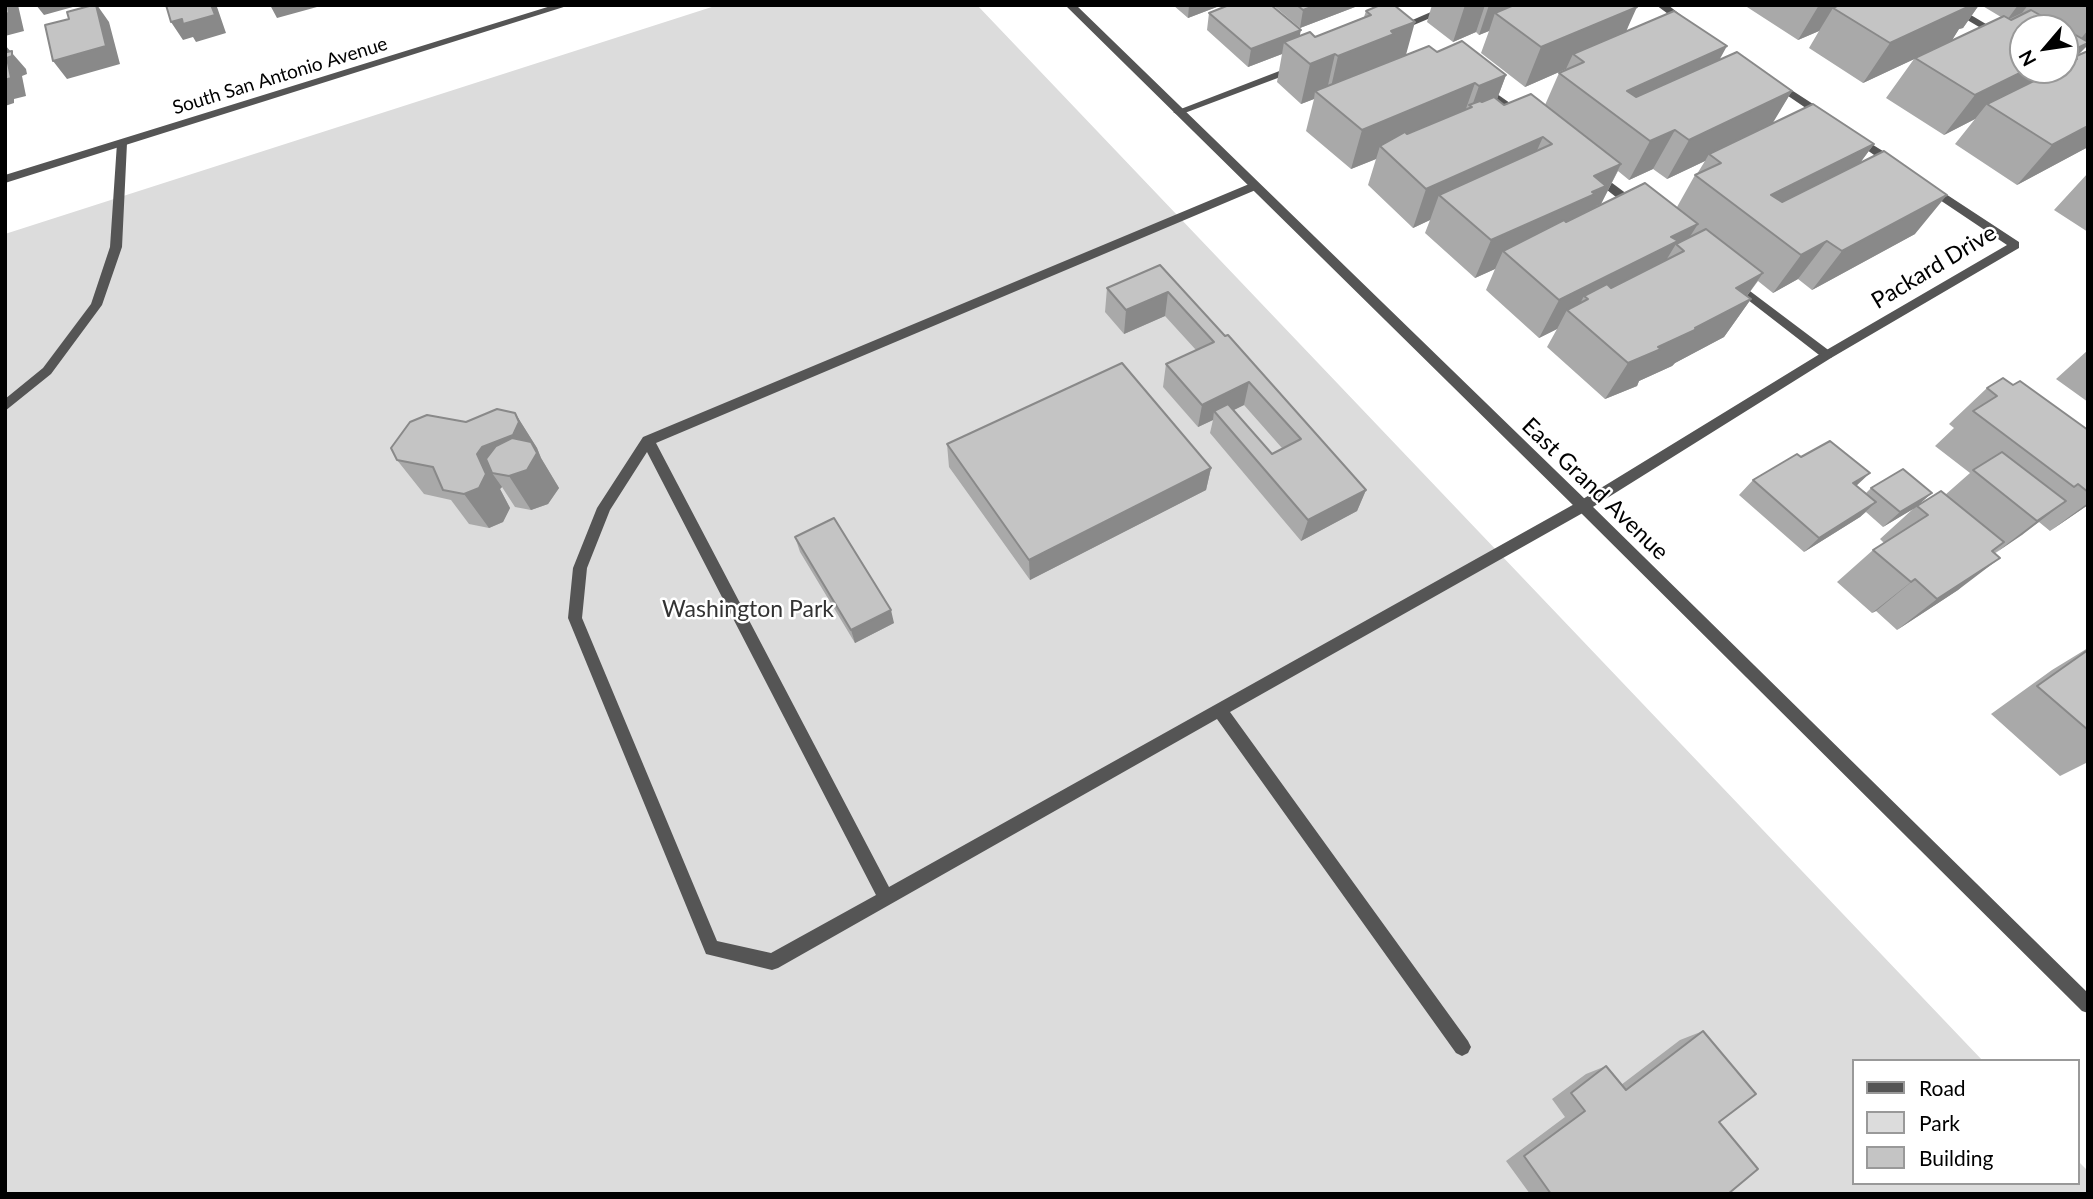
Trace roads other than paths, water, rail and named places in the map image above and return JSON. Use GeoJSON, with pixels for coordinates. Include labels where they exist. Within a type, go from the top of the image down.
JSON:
{"type":"FeatureCollection","features":[{"type":"Feature","properties":{"kind":"street","name":"South San Antonio Avenue"},"geometry":{"type":"LineString","coordinates":[[5,179],[565,5]]}},
{"type":"Feature","properties":{"kind":"street","name":"East Grand Avenue"},"geometry":{"type":"LineString","coordinates":[[1070,5],[2088,1004]]}},
{"type":"Feature","properties":{"kind":"street"},"geometry":{"type":"LineString","coordinates":[[1393,30],[1456,5]]}},
{"type":"Feature","properties":{"kind":"street"},"geometry":{"type":"LineString","coordinates":[[1661,5],[1695,28]]}},
{"type":"Feature","properties":{"kind":"street"},"geometry":{"type":"LineString","coordinates":[[1947,5],[2009,42]]}},
{"type":"Feature","properties":{"kind":"street"},"geometry":{"type":"LineString","coordinates":[[1178,112],[1305,65]]}},
{"type":"Feature","properties":{"kind":"street"},"geometry":{"type":"LineString","coordinates":[[1468,75],[1533,126]]}},
{"type":"Feature","properties":{"kind":"street"},"geometry":{"type":"LineString","coordinates":[[1763,75],[1832,121]]}},
{"type":"Feature","properties":{"kind":"street"},"geometry":{"type":"LineString","coordinates":[[1843,129],[1900,167]]}},
{"type":"Feature","properties":{"kind":"street"},"geometry":{"type":"LineString","coordinates":[[5,406],[47,371],[96,305],[116,247],[122,143]]}},
{"type":"Feature","properties":{"kind":"street"},"geometry":{"type":"LineString","coordinates":[[1588,168],[1642,211]]}},
{"type":"Feature","properties":{"kind":"street","name":"Packard Drive"},"geometry":{"type":"LineString","coordinates":[[648,441],[604,508],[580,568],[575,618],[712,948],[772,962],[1583,506],[1827,355],[2015,245],[1923,183]]}},
{"type":"Feature","properties":{"kind":"street"},"geometry":{"type":"LineString","coordinates":[[886,898],[648,441],[1254,186]]}},
{"type":"Feature","properties":{"kind":"street"},"geometry":{"type":"LineString","coordinates":[[1729,279],[1827,355]]}},
{"type":"Feature","properties":{"kind":"street"},"geometry":{"type":"LineString","coordinates":[[1220,711],[1462,1048]]}},
{"type":"Feature","properties":{"kind":"park label","name":"Washington Park"},"geometry":{"type":"Point","coordinates":[748,610]}}]}
